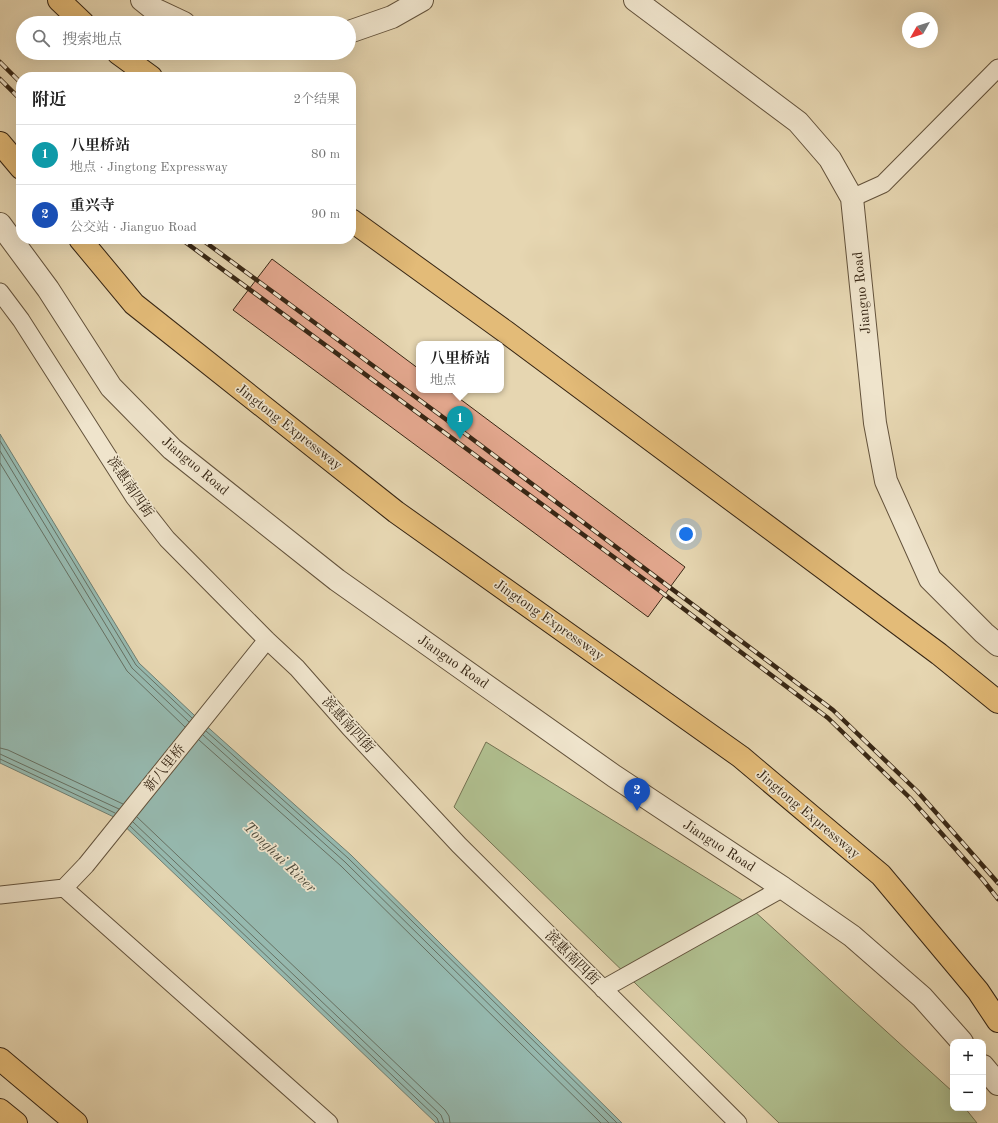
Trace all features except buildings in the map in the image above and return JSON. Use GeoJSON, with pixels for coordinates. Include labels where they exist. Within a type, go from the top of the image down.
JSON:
{"type":"FeatureCollection","features":[{"type":"Feature","properties":{"kind":"highway"},"geometry":{"type":"LineString","coordinates":[[59,0],[76,16]]}},
{"type":"Feature","properties":{"kind":"highway"},"geometry":{"type":"LineString","coordinates":[[128,60],[144,72]]}},
{"type":"Feature","properties":{"kind":"highway"},"geometry":{"type":"LineString","coordinates":[[0,143],[16,162]]}},
{"type":"Feature","properties":{"kind":"highway"},"geometry":{"type":"LineString","coordinates":[[356,224],[506,332],[939,654],[998,702]]}},
{"type":"Feature","properties":{"kind":"highway","name":"Jingtong Expressway"},"geometry":{"type":"LineString","coordinates":[[84,244],[134,304],[396,512],[741,757],[875,870],[978,991],[998,1021]]}},
{"type":"Feature","properties":{"kind":"highway"},"geometry":{"type":"LineString","coordinates":[[0,1059],[76,1123]]}},
{"type":"Feature","properties":{"kind":"highway"},"geometry":{"type":"LineString","coordinates":[[0,1110],[16,1123]]}},
{"type":"Feature","properties":{"kind":"street"},"geometry":{"type":"LineString","coordinates":[[126,0],[147,4],[170,16]]}},
{"type":"Feature","properties":{"kind":"street"},"geometry":{"type":"LineString","coordinates":[[356,30],[392,17],[422,0]]}},
{"type":"Feature","properties":{"kind":"street","name":"Jianguo Road"},"geometry":{"type":"LineString","coordinates":[[635,0],[798,122],[830,159],[852,198],[875,423],[886,481],[930,579],[998,645]]}},
{"type":"Feature","properties":{"kind":"street"},"geometry":{"type":"LineString","coordinates":[[852,198],[883,184],[998,68]]}},
{"type":"Feature","properties":{"kind":"street","name":"Jianguo Road"},"geometry":{"type":"LineString","coordinates":[[0,224],[48,289],[111,387],[172,449],[350,590],[614,776],[783,888],[852,936],[922,997],[959,1039]]}},
{"type":"Feature","properties":{"kind":"street","name":"滨惠南四街"},"geometry":{"type":"LineString","coordinates":[[0,292],[21,320],[134,497],[166,539],[297,668],[349,727],[460,846],[738,1123]]}},
{"type":"Feature","properties":{"kind":"street","name":"新八里桥"},"geometry":{"type":"LineString","coordinates":[[64,888],[86,865],[267,640]]}},
{"type":"Feature","properties":{"kind":"street"},"geometry":{"type":"LineString","coordinates":[[0,895],[64,888],[329,1123]]}},
{"type":"Feature","properties":{"kind":"street"},"geometry":{"type":"LineString","coordinates":[[603,989],[783,888]]}},
{"type":"Feature","properties":{"kind":"street"},"geometry":{"type":"LineString","coordinates":[[986,1070],[998,1084]]}},
{"type":"Feature","properties":{"kind":"green space"},"geometry":{"type":"Polygon","coordinates":[[[486,742],[742,900],[950,1089],[950,1111],[967,1111],[977,1123],[779,1123],[454,807],[486,742]]]}},
{"type":"Feature","properties":{"kind":"water","name":"Tonghui River"},"geometry":{"type":"Polygon","coordinates":[[[0,434],[139,663],[193,714],[351,855],[622,1123],[436,1123],[116,818],[0,763],[0,434]]]}},
{"type":"Feature","properties":{"kind":"railway"},"geometry":{"type":"LineString","coordinates":[[0,62],[16,78]]}},
{"type":"Feature","properties":{"kind":"railway"},"geometry":{"type":"LineString","coordinates":[[0,79],[16,95]]}},
{"type":"Feature","properties":{"kind":"railway"},"geometry":{"type":"LineString","coordinates":[[188,244],[664,594],[828,718],[910,798],[998,899]]}},
{"type":"Feature","properties":{"kind":"railway"},"geometry":{"type":"LineString","coordinates":[[208,244],[459,429],[833,710],[917,791],[998,883]]}},
{"type":"Feature","properties":{"kind":"place","name":"八里桥站"},"geometry":{"type":"Point","coordinates":[460,439]}},
{"type":"Feature","properties":{"kind":"place","name":"重兴寺"},"geometry":{"type":"Point","coordinates":[637,811]}}]}
